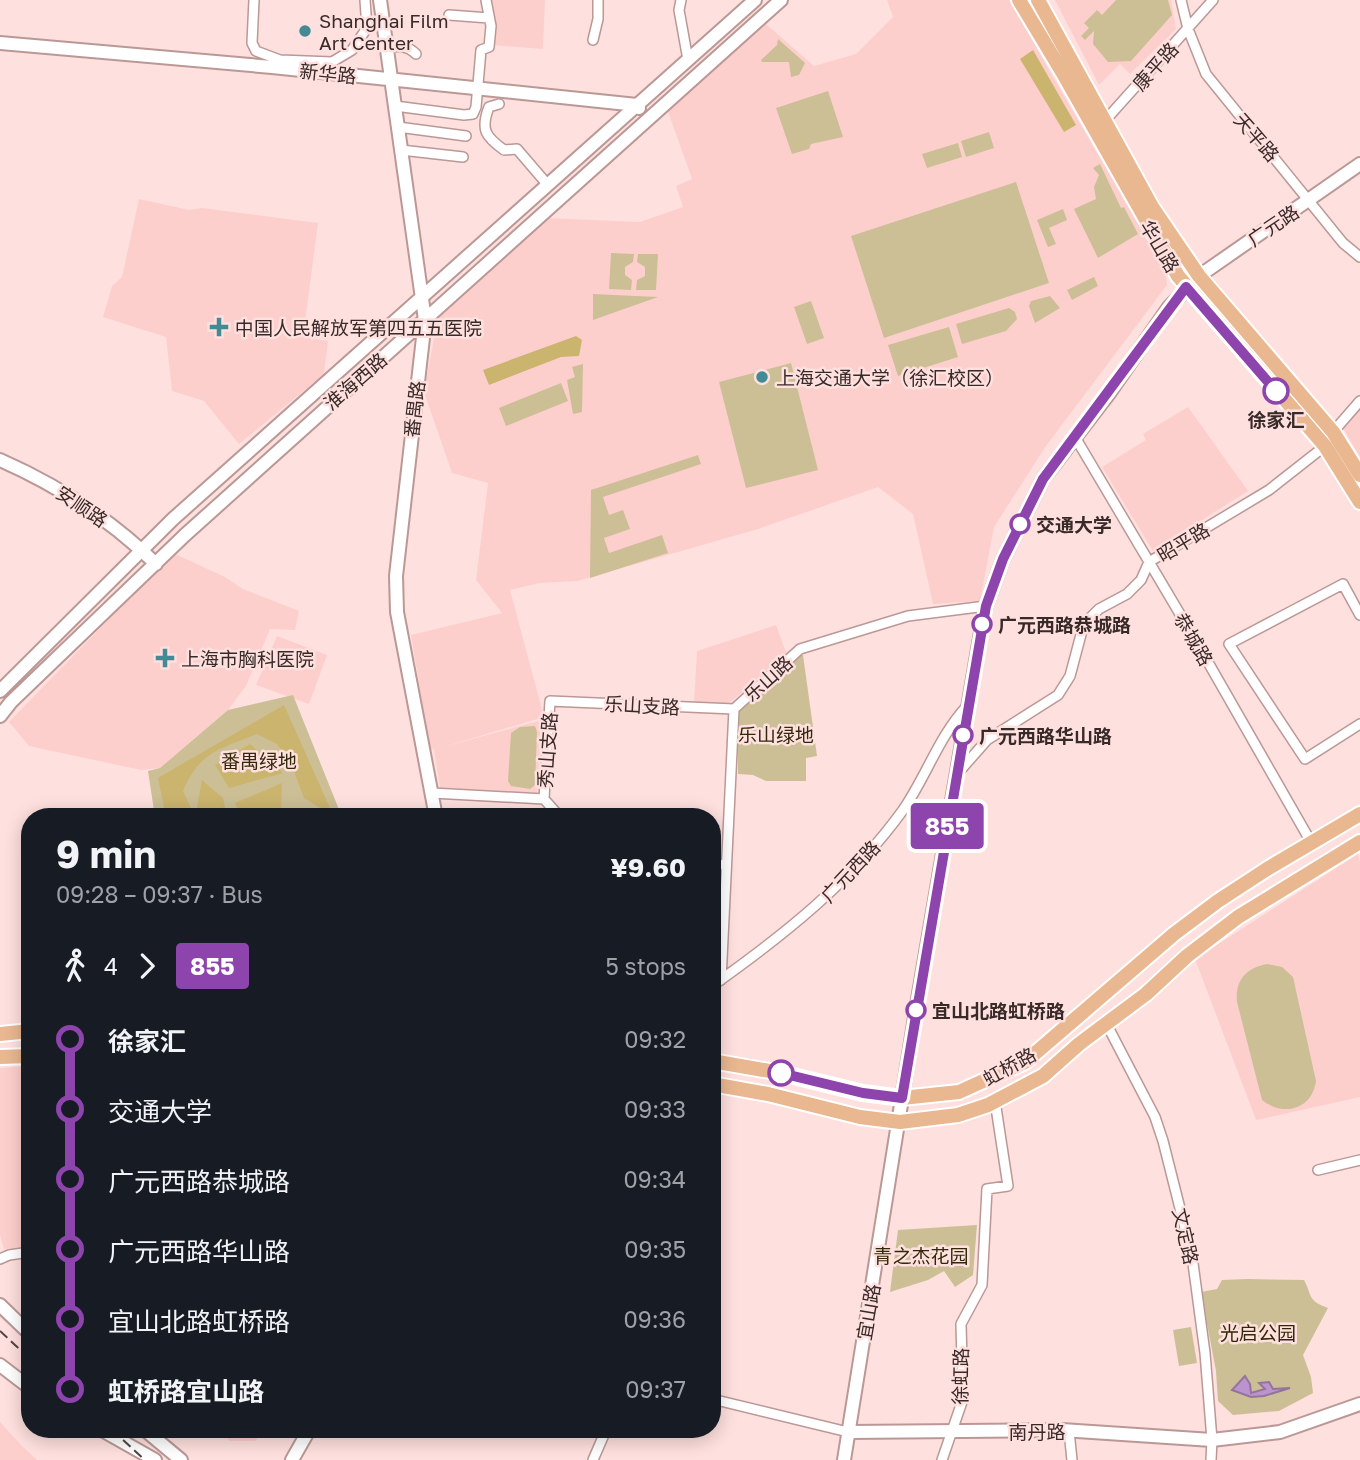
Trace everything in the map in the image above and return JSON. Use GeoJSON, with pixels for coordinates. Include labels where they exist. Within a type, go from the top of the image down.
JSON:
{"type":"FeatureCollection","features":[{"type":"Feature","properties":{"kind":"main road","name":"华山路"},"geometry":{"type":"LineString","coordinates":[[1019,0],[1199,276],[1333,432],[1360,475]]}},
{"type":"Feature","properties":{"kind":"main road","name":"华山路"},"geometry":{"type":"LineString","coordinates":[[1038,0],[1142,214],[1186,287],[1325,446],[1360,502]]}},
{"type":"Feature","properties":{"kind":"main road","name":"虹桥路"},"geometry":{"type":"LineString","coordinates":[[721,1063],[781,1073],[863,1093],[902,1098],[959,1092],[1025,1062],[1174,934],[1218,901],[1360,814]]}},
{"type":"Feature","properties":{"kind":"main road","name":"虹桥路"},"geometry":{"type":"LineString","coordinates":[[721,1086],[768,1094],[860,1117],[900,1122],[958,1115],[995,1101],[1043,1076],[1238,917],[1360,842]]}},
{"type":"Feature","properties":{"kind":"main road"},"geometry":{"type":"LineString","coordinates":[[0,1034],[21,1032]]}},
{"type":"Feature","properties":{"kind":"main road"},"geometry":{"type":"LineString","coordinates":[[0,1057],[21,1056]]}},
{"type":"Feature","properties":{"kind":"street"},"geometry":{"type":"LineString","coordinates":[[254,0],[252,43],[256,51],[280,64],[332,62],[352,50],[365,30],[365,0]]}},
{"type":"Feature","properties":{"kind":"street","name":"番禺路"},"geometry":{"type":"LineString","coordinates":[[380,0],[425,320],[396,576],[397,612],[434,808]]}},
{"type":"Feature","properties":{"kind":"street"},"geometry":{"type":"LineString","coordinates":[[395,106],[464,116],[473,114],[476,107],[481,50],[489,47],[486,0]]}},
{"type":"Feature","properties":{"kind":"street"},"geometry":{"type":"LineString","coordinates":[[593,40],[598,19],[598,0]]}},
{"type":"Feature","properties":{"kind":"street"},"geometry":{"type":"LineString","coordinates":[[681,0],[678,10],[688,60]]}},
{"type":"Feature","properties":{"kind":"street","name":"淮海西路"},"geometry":{"type":"LineString","coordinates":[[0,691],[173,519],[755,0]]}},
{"type":"Feature","properties":{"kind":"street","name":"淮海西路"},"geometry":{"type":"LineString","coordinates":[[0,716],[275,453],[781,0]]}},
{"type":"Feature","properties":{"kind":"street","name":"天平路"},"geometry":{"type":"LineString","coordinates":[[1181,0],[1188,29],[1206,74],[1343,243],[1360,257]]}},
{"type":"Feature","properties":{"kind":"street","name":"康平路"},"geometry":{"type":"LineString","coordinates":[[1100,125],[1213,0]]}},
{"type":"Feature","properties":{"kind":"street"},"geometry":{"type":"LineString","coordinates":[[449,15],[489,18]]}},
{"type":"Feature","properties":{"kind":"street"},"geometry":{"type":"LineString","coordinates":[[365,30],[384,30]]}},
{"type":"Feature","properties":{"kind":"street","name":"新华路"},"geometry":{"type":"LineString","coordinates":[[0,43],[280,64],[477,88],[500,102],[637,105]]}},
{"type":"Feature","properties":{"kind":"street"},"geometry":{"type":"LineString","coordinates":[[387,47],[399,46],[416,54]]}},
{"type":"Feature","properties":{"kind":"street"},"geometry":{"type":"LineString","coordinates":[[500,102],[489,107],[483,121],[488,139],[504,150],[517,149],[547,184]]}},
{"type":"Feature","properties":{"kind":"street"},"geometry":{"type":"LineString","coordinates":[[637,105],[649,119]]}},
{"type":"Feature","properties":{"kind":"street"},"geometry":{"type":"LineString","coordinates":[[398,127],[466,136]]}},
{"type":"Feature","properties":{"kind":"street"},"geometry":{"type":"LineString","coordinates":[[401,150],[463,157]]}},
{"type":"Feature","properties":{"kind":"street","name":"广元路"},"geometry":{"type":"LineString","coordinates":[[1186,287],[1360,164]]}},
{"type":"Feature","properties":{"kind":"street","name":"广元西路"},"geometry":{"type":"LineString","coordinates":[[721,980],[797,923],[860,862],[904,809],[954,721],[969,704],[986,606],[1003,559],[1043,479],[1186,287]]}},
{"type":"Feature","properties":{"kind":"street"},"geometry":{"type":"LineString","coordinates":[[1333,432],[1360,401]]}},
{"type":"Feature","properties":{"kind":"street","name":"恭城路"},"geometry":{"type":"LineString","coordinates":[[1075,437],[1311,842]]}},
{"type":"Feature","properties":{"kind":"street","name":"昭平路"},"geometry":{"type":"LineString","coordinates":[[956,776],[987,740],[1058,695],[1070,676],[1083,627],[1088,619],[1099,609],[1127,594],[1141,580],[1149,562],[1269,490],[1325,446]]}},
{"type":"Feature","properties":{"kind":"street","name":"安顺路"},"geometry":{"type":"LineString","coordinates":[[0,460],[33,474],[67,495],[103,519],[156,564]]}},
{"type":"Feature","properties":{"kind":"street"},"geometry":{"type":"LineString","coordinates":[[1360,615],[1343,584],[1229,644],[1304,759],[1360,724]]}},
{"type":"Feature","properties":{"kind":"street","name":"乐山路"},"geometry":{"type":"LineString","coordinates":[[721,980],[734,709],[800,649],[908,616],[986,606]]}},
{"type":"Feature","properties":{"kind":"street","name":"乐山支路"},"geometry":{"type":"LineString","coordinates":[[550,701],[734,709]]}},
{"type":"Feature","properties":{"kind":"street","name":"秀山支路"},"geometry":{"type":"LineString","coordinates":[[544,799],[550,701]]}},
{"type":"Feature","properties":{"kind":"street","name":"宜山路"},"geometry":{"type":"LineString","coordinates":[[844,1460],[969,704]]}},
{"type":"Feature","properties":{"kind":"street"},"geometry":{"type":"LineString","coordinates":[[432,793],[544,799],[552,808]]}},
{"type":"Feature","properties":{"kind":"street"},"geometry":{"type":"LineString","coordinates":[[721,864],[726,864]]}},
{"type":"Feature","properties":{"kind":"street","name":"文定路"},"geometry":{"type":"LineString","coordinates":[[1107,1025],[1155,1117],[1192,1256],[1205,1353],[1212,1440],[1211,1460]]}},
{"type":"Feature","properties":{"kind":"street","name":"徐虹路"},"geometry":{"type":"LineString","coordinates":[[942,1460],[963,1399],[963,1318],[982,1286],[986,1189],[1008,1186],[995,1101]]}},
{"type":"Feature","properties":{"kind":"street"},"geometry":{"type":"LineString","coordinates":[[1318,1170],[1360,1160]]}},
{"type":"Feature","properties":{"kind":"street"},"geometry":{"type":"LineString","coordinates":[[0,1259],[21,1253]]}},
{"type":"Feature","properties":{"kind":"street"},"geometry":{"type":"LineString","coordinates":[[0,1305],[21,1325]]}},
{"type":"Feature","properties":{"kind":"street"},"geometry":{"type":"LineString","coordinates":[[0,1364],[21,1381]]}},
{"type":"Feature","properties":{"kind":"street","name":"南丹路"},"geometry":{"type":"LineString","coordinates":[[721,1401],[848,1432],[1069,1431],[1212,1440],[1280,1432],[1360,1404]]}},
{"type":"Feature","properties":{"kind":"street"},"geometry":{"type":"LineString","coordinates":[[1069,1431],[1072,1460]]}},
{"type":"Feature","properties":{"kind":"street"},"geometry":{"type":"LineString","coordinates":[[116,1438],[155,1460]]}},
{"type":"Feature","properties":{"kind":"street"},"geometry":{"type":"LineString","coordinates":[[155,1438],[181,1460]]}},
{"type":"Feature","properties":{"kind":"street"},"geometry":{"type":"LineString","coordinates":[[292,1460],[304,1438]]}},
{"type":"Feature","properties":{"kind":"street"},"geometry":{"type":"LineString","coordinates":[[593,1460],[603,1438]]}},
{"type":"Feature","properties":{"kind":"shaded area"},"geometry":{"type":"Polygon","coordinates":[[[489,0],[545,0],[543,49],[491,45],[489,0]]]}},
{"type":"Feature","properties":{"kind":"shaded area","name":"上海交通大学（徐汇校区）"},"geometry":{"type":"Polygon","coordinates":[[[887,0],[1009,0],[1165,271],[1167,285],[1046,446],[994,527],[980,601],[933,604],[913,514],[878,487],[758,529],[577,581],[540,583],[510,590],[544,717],[443,747],[542,720],[537,793],[440,788],[434,749],[430,750],[411,635],[502,613],[476,580],[488,483],[452,473],[424,392],[438,317],[545,218],[640,222],[683,207],[676,186],[692,179],[667,109],[766,24],[814,66],[856,54],[893,17],[887,0]]]}},
{"type":"Feature","properties":{"kind":"shaded area"},"geometry":{"type":"Polygon","coordinates":[[[1055,0],[1171,0],[1176,29],[1130,74],[1120,64],[1099,85],[1055,0]]]}},
{"type":"Feature","properties":{"kind":"shaded area","name":"中国人民解放军第四五五医院"},"geometry":{"type":"Polygon","coordinates":[[[139,199],[189,210],[202,208],[318,223],[303,337],[328,341],[324,374],[239,444],[204,401],[172,391],[166,337],[103,317],[112,286],[122,277],[139,199]]]}},
{"type":"Feature","properties":{"kind":"shaded area"},"geometry":{"type":"Polygon","coordinates":[[[1188,407],[1248,491],[1153,551],[1102,467],[1146,440],[1143,434],[1188,407]]]}},
{"type":"Feature","properties":{"kind":"shaded area"},"geometry":{"type":"Polygon","coordinates":[[[1360,410],[1360,457],[1343,428],[1360,410]]]}},
{"type":"Feature","properties":{"kind":"shaded area","name":"上海市胸科医院"},"geometry":{"type":"Polygon","coordinates":[[[173,553],[225,577],[243,589],[299,611],[295,630],[270,629],[246,686],[228,710],[160,768],[141,770],[29,746],[9,722],[173,553]]]}},
{"type":"Feature","properties":{"kind":"shaded area"},"geometry":{"type":"Polygon","coordinates":[[[776,625],[787,655],[728,704],[694,703],[697,651],[776,625]]]}},
{"type":"Feature","properties":{"kind":"shaded area"},"geometry":{"type":"Polygon","coordinates":[[[277,636],[327,655],[309,704],[256,685],[277,636]]]}},
{"type":"Feature","properties":{"kind":"shaded area"},"geometry":{"type":"Polygon","coordinates":[[[1358,854],[1360,1097],[1256,1120],[1195,959],[1358,854]]]}},
{"type":"Feature","properties":{"kind":"shaded area"},"geometry":{"type":"Polygon","coordinates":[[[21,1067],[21,1247],[4,1249],[0,1235],[0,1068],[21,1067]]]}},
{"type":"Feature","properties":{"kind":"shaded area"},"geometry":{"type":"Polygon","coordinates":[[[1245,1376],[1251,1393],[1265,1389],[1259,1383],[1269,1382],[1273,1389],[1290,1388],[1251,1397],[1232,1390],[1245,1376]]]}},
{"type":"Feature","properties":{"kind":"shaded area"},"geometry":{"type":"Polygon","coordinates":[[[0,1422],[21,1445],[37,1460],[0,1460],[0,1422]]]}},
{"type":"Feature","properties":{"kind":"shaded area"},"geometry":{"type":"Polygon","coordinates":[[[227,1438],[258,1438],[255,1441],[230,1441],[227,1438]]]}},
{"type":"Feature","properties":{"kind":"green space"},"geometry":{"type":"Polygon","coordinates":[[[1116,0],[1168,0],[1172,15],[1131,61],[1108,62],[1093,44],[1094,31],[1085,40],[1081,36],[1089,28],[1084,23],[1097,10],[1102,15],[1116,0]]]}},
{"type":"Feature","properties":{"kind":"green space"},"geometry":{"type":"Polygon","coordinates":[[[778,39],[805,63],[799,75],[791,77],[789,62],[762,62],[777,45],[778,39]]]}},
{"type":"Feature","properties":{"kind":"green space"},"geometry":{"type":"Polygon","coordinates":[[[1033,50],[1076,125],[1064,132],[1020,59],[1033,50]]]}},
{"type":"Feature","properties":{"kind":"green space"},"geometry":{"type":"Polygon","coordinates":[[[828,91],[843,137],[811,144],[809,149],[792,154],[776,108],[828,91]]]}},
{"type":"Feature","properties":{"kind":"green space"},"geometry":{"type":"Polygon","coordinates":[[[989,132],[994,148],[966,157],[961,141],[989,132]]]}},
{"type":"Feature","properties":{"kind":"green space"},"geometry":{"type":"Polygon","coordinates":[[[958,143],[962,157],[927,168],[922,154],[958,143]]]}},
{"type":"Feature","properties":{"kind":"green space"},"geometry":{"type":"Polygon","coordinates":[[[1100,164],[1121,208],[1124,207],[1138,234],[1098,258],[1074,209],[1096,199],[1094,187],[1099,175],[1093,168],[1100,164]]]}},
{"type":"Feature","properties":{"kind":"green space"},"geometry":{"type":"Polygon","coordinates":[[[1016,182],[1049,283],[884,338],[851,236],[1016,182]]]}},
{"type":"Feature","properties":{"kind":"green space"},"geometry":{"type":"Polygon","coordinates":[[[1063,209],[1067,220],[1049,228],[1056,244],[1048,247],[1037,220],[1063,209]]]}},
{"type":"Feature","properties":{"kind":"green space"},"geometry":{"type":"Polygon","coordinates":[[[611,253],[634,254],[633,262],[625,267],[625,275],[632,280],[631,290],[609,289],[611,253]]]}},
{"type":"Feature","properties":{"kind":"green space"},"geometry":{"type":"Polygon","coordinates":[[[638,254],[658,254],[656,290],[636,290],[637,280],[645,276],[645,267],[637,262],[638,254]]]}},
{"type":"Feature","properties":{"kind":"green space"},"geometry":{"type":"Polygon","coordinates":[[[1094,277],[1098,286],[1072,300],[1067,290],[1094,277]]]}},
{"type":"Feature","properties":{"kind":"green space"},"geometry":{"type":"Polygon","coordinates":[[[593,294],[658,297],[593,320],[593,294]]]}},
{"type":"Feature","properties":{"kind":"green space"},"geometry":{"type":"Polygon","coordinates":[[[1050,296],[1060,308],[1035,323],[1029,306],[1031,301],[1050,296]]]}},
{"type":"Feature","properties":{"kind":"green space"},"geometry":{"type":"Polygon","coordinates":[[[811,301],[824,338],[807,344],[794,307],[811,301]]]}},
{"type":"Feature","properties":{"kind":"green space"},"geometry":{"type":"Polygon","coordinates":[[[1009,308],[1015,312],[1017,319],[1006,331],[962,344],[956,324],[1009,308]]]}},
{"type":"Feature","properties":{"kind":"green space"},"geometry":{"type":"Polygon","coordinates":[[[949,327],[958,357],[898,376],[888,345],[949,327]]]}},
{"type":"Feature","properties":{"kind":"green space"},"geometry":{"type":"Polygon","coordinates":[[[576,336],[582,340],[579,356],[561,357],[489,385],[483,370],[576,336]]]}},
{"type":"Feature","properties":{"kind":"green space"},"geometry":{"type":"Polygon","coordinates":[[[791,363],[818,470],[746,488],[719,382],[791,363]]]}},
{"type":"Feature","properties":{"kind":"green space"},"geometry":{"type":"Polygon","coordinates":[[[583,364],[582,412],[573,414],[567,380],[575,377],[572,367],[583,364]]]}},
{"type":"Feature","properties":{"kind":"green space"},"geometry":{"type":"Polygon","coordinates":[[[561,383],[568,401],[506,426],[499,408],[561,383]]]}},
{"type":"Feature","properties":{"kind":"green space"},"geometry":{"type":"Polygon","coordinates":[[[698,455],[701,464],[603,497],[609,515],[623,510],[630,529],[604,538],[609,553],[662,535],[668,553],[590,578],[591,490],[698,455]]]}},
{"type":"Feature","properties":{"kind":"green space","name":"乐山绿地"},"geometry":{"type":"Polygon","coordinates":[[[803,655],[817,756],[806,758],[806,781],[766,781],[753,775],[738,774],[738,711],[803,655]]]}},
{"type":"Feature","properties":{"kind":"green space","name":"番禺绿地"},"geometry":{"type":"Polygon","coordinates":[[[293,695],[338,808],[154,808],[148,771],[160,768],[228,710],[293,695]]]}},
{"type":"Feature","properties":{"kind":"green space"},"geometry":{"type":"Polygon","coordinates":[[[284,705],[330,808],[320,808],[304,798],[292,766],[277,744],[257,734],[222,748],[204,759],[183,791],[191,808],[164,808],[158,778],[284,705]]]}},
{"type":"Feature","properties":{"kind":"green space"},"geometry":{"type":"Polygon","coordinates":[[[535,726],[535,785],[530,789],[511,786],[508,781],[511,733],[520,727],[535,726]]]}},
{"type":"Feature","properties":{"kind":"green space"},"geometry":{"type":"Polygon","coordinates":[[[250,744],[283,773],[229,788],[215,765],[250,744]]]}},
{"type":"Feature","properties":{"kind":"green space"},"geometry":{"type":"Polygon","coordinates":[[[202,780],[223,798],[225,808],[198,808],[202,780]]]}},
{"type":"Feature","properties":{"kind":"green space"},"geometry":{"type":"Polygon","coordinates":[[[282,783],[281,808],[237,808],[235,803],[282,783]]]}},
{"type":"Feature","properties":{"kind":"green space"},"geometry":{"type":"Polygon","coordinates":[[[1267,964],[1282,967],[1293,977],[1316,1081],[1309,1099],[1295,1108],[1279,1108],[1262,1100],[1237,1002],[1238,987],[1243,976],[1267,964]]]}},
{"type":"Feature","properties":{"kind":"green space","name":"青之杰花园"},"geometry":{"type":"Polygon","coordinates":[[[977,1225],[973,1275],[955,1287],[944,1271],[928,1280],[890,1292],[898,1230],[977,1225]]]}},
{"type":"Feature","properties":{"kind":"green space","name":"光启公园"},"geometry":{"type":"Polygon","coordinates":[[[1222,1280],[1304,1280],[1314,1300],[1328,1308],[1303,1355],[1311,1377],[1313,1393],[1279,1411],[1233,1415],[1218,1401],[1216,1371],[1201,1292],[1217,1289],[1222,1280]]]}},
{"type":"Feature","properties":{"kind":"green space"},"geometry":{"type":"Polygon","coordinates":[[[1191,1327],[1197,1363],[1179,1366],[1173,1330],[1191,1327]]]}},
{"type":"Feature","properties":{"kind":"railway"},"geometry":{"type":"LineString","coordinates":[[0,1331],[21,1351]]}},
{"type":"Feature","properties":{"kind":"railway"},"geometry":{"type":"LineString","coordinates":[[121,1438],[145,1460]]}},
{"type":"Feature","properties":{"kind":"bus line","name":"855"},"geometry":{"type":"LineString","coordinates":[[781,1073],[863,1093],[902,1098],[986,606],[1003,559],[1043,479],[1186,287],[1276,391]]}},
{"type":"Feature","properties":{"kind":"place","name":"Shanghai Film Art Center"},"geometry":{"type":"Point","coordinates":[305,31]}},
{"type":"Feature","properties":{"kind":"place","name":"中国人民解放军第四五五医院"},"geometry":{"type":"Point","coordinates":[219,327]}},
{"type":"Feature","properties":{"kind":"place","name":"上海交通大学（徐汇校区）"},"geometry":{"type":"Point","coordinates":[762,377]}},
{"type":"Feature","properties":{"kind":"place","name":"徐家汇"},"geometry":{"type":"Point","coordinates":[1276,391]}},
{"type":"Feature","properties":{"kind":"place","name":"交通大学"},"geometry":{"type":"Point","coordinates":[1020,524]}},
{"type":"Feature","properties":{"kind":"place","name":"广元西路恭城路"},"geometry":{"type":"Point","coordinates":[982,624]}},
{"type":"Feature","properties":{"kind":"place","name":"上海市胸科医院"},"geometry":{"type":"Point","coordinates":[165,658]}},
{"type":"Feature","properties":{"kind":"place","name":"广元西路华山路"},"geometry":{"type":"Point","coordinates":[963,735]}},
{"type":"Feature","properties":{"kind":"place","name":"宜山北路虹桥路"},"geometry":{"type":"Point","coordinates":[916,1010]}}]}
